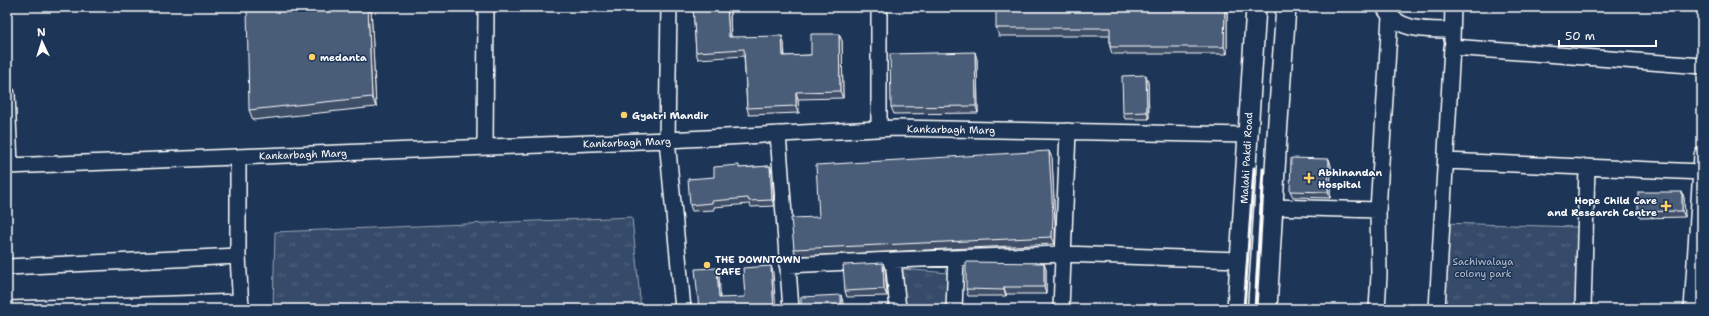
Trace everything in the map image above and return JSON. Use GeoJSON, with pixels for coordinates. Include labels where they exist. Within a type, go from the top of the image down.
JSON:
{"type":"FeatureCollection","features":[{"type":"Feature","properties":{"kind":"main road","name":"Malahi Pakdi Road"},"geometry":{"type":"LineString","coordinates":[[1237,309],[1256,7]]}},
{"type":"Feature","properties":{"kind":"main road"},"geometry":{"type":"LineString","coordinates":[[1267,309],[1272,207],[1286,7]]}},
{"type":"Feature","properties":{"kind":"street"},"geometry":{"type":"LineString","coordinates":[[485,147],[486,7]]}},
{"type":"Feature","properties":{"kind":"street"},"geometry":{"type":"LineString","coordinates":[[669,7],[667,140],[683,309]]}},
{"type":"Feature","properties":{"kind":"street"},"geometry":{"type":"LineString","coordinates":[[879,7],[879,129]]}},
{"type":"Feature","properties":{"kind":"street"},"geometry":{"type":"LineString","coordinates":[[1437,309],[1453,7]]}},
{"type":"Feature","properties":{"kind":"street"},"geometry":{"type":"LineString","coordinates":[[1387,12],[1398,23],[1411,27],[1452,30]]}},
{"type":"Feature","properties":{"kind":"street"},"geometry":{"type":"LineString","coordinates":[[1377,309],[1379,275],[1378,210],[1387,12]]}},
{"type":"Feature","properties":{"kind":"street"},"geometry":{"type":"LineString","coordinates":[[1452,47],[1702,66]]}},
{"type":"Feature","properties":{"kind":"street"},"geometry":{"type":"LineString","coordinates":[[7,94],[9,166]]}},
{"type":"Feature","properties":{"kind":"street","name":"Kankarbagh Marg"},"geometry":{"type":"LineString","coordinates":[[9,166],[667,140],[879,129],[1247,135]]}},
{"type":"Feature","properties":{"kind":"street"},"geometry":{"type":"LineString","coordinates":[[1061,309],[1068,131]]}},
{"type":"Feature","properties":{"kind":"street"},"geometry":{"type":"LineString","coordinates":[[778,134],[791,309]]}},
{"type":"Feature","properties":{"kind":"street"},"geometry":{"type":"LineString","coordinates":[[1692,309],[1702,155]]}},
{"type":"Feature","properties":{"kind":"street"},"geometry":{"type":"LineString","coordinates":[[7,308],[241,306],[238,256],[238,157]]}},
{"type":"Feature","properties":{"kind":"street"},"geometry":{"type":"LineString","coordinates":[[1446,161],[1701,172]]}},
{"type":"Feature","properties":{"kind":"street"},"geometry":{"type":"LineString","coordinates":[[1583,309],[1587,167]]}},
{"type":"Feature","properties":{"kind":"street"},"geometry":{"type":"LineString","coordinates":[[1272,207],[1378,210]]}},
{"type":"Feature","properties":{"kind":"street"},"geometry":{"type":"LineString","coordinates":[[788,265],[1063,254],[1240,260]]}},
{"type":"Feature","properties":{"kind":"street"},"geometry":{"type":"LineString","coordinates":[[7,267],[238,256]]}},
{"type":"Feature","properties":{"kind":"street"},"geometry":{"type":"LineString","coordinates":[[954,309],[956,258]]}},
{"type":"Feature","properties":{"kind":"street"},"geometry":{"type":"LineString","coordinates":[[893,260],[898,309]]}},
{"type":"Feature","properties":{"kind":"green space"},"geometry":{"type":"Polygon","coordinates":[[[632,217],[641,309],[273,309],[275,232],[632,217]]]}},
{"type":"Feature","properties":{"kind":"green space","name":"Sachiwalaya colony park"},"geometry":{"type":"Polygon","coordinates":[[[1443,223],[1578,227],[1575,309],[1437,309],[1443,223]]]}},
{"type":"Feature","properties":{"kind":"green space"},"geometry":{"type":"Polygon","coordinates":[[[903,269],[948,273],[946,309],[905,309],[903,269]]]}},
{"type":"Feature","properties":{"kind":"building","name":"medanta"},"geometry":{"type":"Polygon","coordinates":[[[247,7],[368,7],[372,97],[249,110],[247,7]]]}},
{"type":"Feature","properties":{"kind":"building"},"geometry":{"type":"Polygon","coordinates":[[[693,7],[727,7],[729,37],[782,36],[783,56],[811,55],[811,34],[839,34],[840,91],[796,92],[796,106],[747,108],[744,49],[696,52],[693,7]]]}},
{"type":"Feature","properties":{"kind":"building"},"geometry":{"type":"Polygon","coordinates":[[[996,7],[1225,7],[1224,47],[1110,47],[1110,28],[996,28],[996,7]]]}},
{"type":"Feature","properties":{"kind":"building"},"geometry":{"type":"Polygon","coordinates":[[[975,52],[976,106],[891,107],[890,54],[975,52]]]}},
{"type":"Feature","properties":{"kind":"building"},"geometry":{"type":"Polygon","coordinates":[[[1146,75],[1147,112],[1123,113],[1122,76],[1146,75]]]}},
{"type":"Feature","properties":{"kind":"building"},"geometry":{"type":"Polygon","coordinates":[[[1049,151],[1053,215],[1052,237],[794,249],[791,218],[819,217],[816,165],[1049,151]]]}},
{"type":"Feature","properties":{"kind":"building"},"geometry":{"type":"Polygon","coordinates":[[[1291,158],[1329,159],[1328,192],[1290,191],[1291,158]]]}},
{"type":"Feature","properties":{"kind":"building"},"geometry":{"type":"Polygon","coordinates":[[[739,165],[739,168],[770,166],[772,200],[749,201],[748,198],[712,201],[712,203],[690,205],[688,179],[714,177],[714,167],[739,165]]]}},
{"type":"Feature","properties":{"kind":"building"},"geometry":{"type":"Polygon","coordinates":[[[1638,192],[1682,192],[1682,211],[1638,212],[1638,192]]]}},
{"type":"Feature","properties":{"kind":"building"},"geometry":{"type":"Polygon","coordinates":[[[966,262],[1044,263],[1044,287],[1004,287],[1004,290],[966,289],[966,262]]]}},
{"type":"Feature","properties":{"kind":"building"},"geometry":{"type":"Polygon","coordinates":[[[883,263],[884,289],[845,291],[843,265],[883,263]]]}},
{"type":"Feature","properties":{"kind":"building"},"geometry":{"type":"Polygon","coordinates":[[[771,266],[774,309],[699,309],[695,269],[717,268],[719,298],[745,297],[743,268],[771,266]]]}},
{"type":"Feature","properties":{"kind":"building"},"geometry":{"type":"Polygon","coordinates":[[[841,295],[841,309],[801,309],[801,297],[841,295]]]}},
{"type":"Feature","properties":{"kind":"railway"},"geometry":{"type":"LineString","coordinates":[[1244,309],[1254,168]]}},
{"type":"Feature","properties":{"kind":"railway"},"geometry":{"type":"LineString","coordinates":[[1255,309],[1263,169]]}},
{"type":"Feature","properties":{"kind":"place","name":"medanta"},"geometry":{"type":"Point","coordinates":[312,57]}},
{"type":"Feature","properties":{"kind":"place","name":"Gyatri Mandir"},"geometry":{"type":"Point","coordinates":[624,115]}},
{"type":"Feature","properties":{"kind":"place","name":"Abhinandan Hospital"},"geometry":{"type":"Point","coordinates":[1309,178]}},
{"type":"Feature","properties":{"kind":"place","name":"Hope Child Care and Research Centre"},"geometry":{"type":"Point","coordinates":[1666,206]}},
{"type":"Feature","properties":{"kind":"place","name":"THE DOWNTOWN CAFE"},"geometry":{"type":"Point","coordinates":[707,265]}}]}
